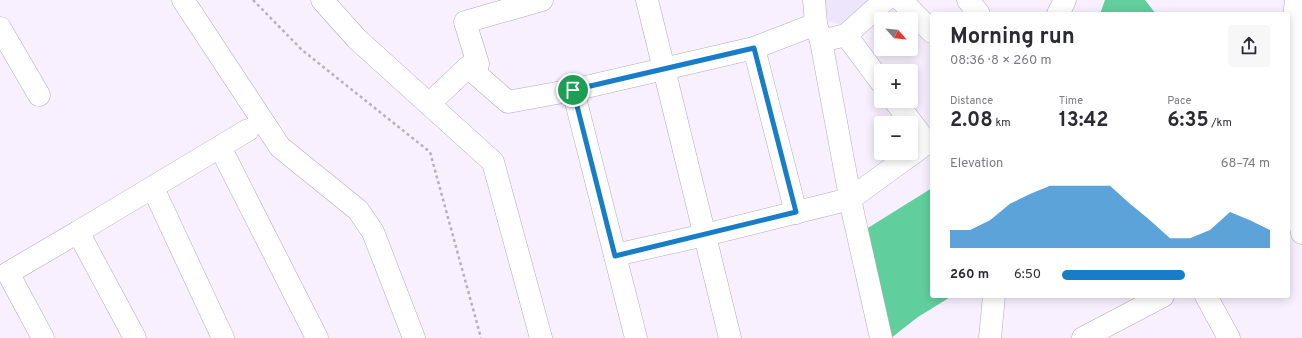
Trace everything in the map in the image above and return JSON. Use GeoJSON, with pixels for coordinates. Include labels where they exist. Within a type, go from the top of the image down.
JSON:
{"type":"FeatureCollection","features":[{"type":"Feature","properties":{"kind":"street"},"geometry":{"type":"LineString","coordinates":[[183,0],[280,147],[358,210],[373,232],[414,338]]}},
{"type":"Feature","properties":{"kind":"street"},"geometry":{"type":"LineString","coordinates":[[322,0],[357,39],[494,162],[541,338]]}},
{"type":"Feature","properties":{"kind":"street"},"geometry":{"type":"LineString","coordinates":[[475,73],[478,64],[465,22],[542,0]]}},
{"type":"Feature","properties":{"kind":"street"},"geometry":{"type":"LineString","coordinates":[[647,0],[730,338]]}},
{"type":"Feature","properties":{"kind":"street"},"geometry":{"type":"LineString","coordinates":[[814,0],[850,199],[881,338]]}},
{"type":"Feature","properties":{"kind":"street"},"geometry":{"type":"LineString","coordinates":[[429,104],[468,68],[508,102],[573,90],[819,33],[846,35],[885,0]]}},
{"type":"Feature","properties":{"kind":"street"},"geometry":{"type":"LineString","coordinates":[[901,0],[930,30]]}},
{"type":"Feature","properties":{"kind":"street"},"geometry":{"type":"LineString","coordinates":[[968,0],[977,12]]}},
{"type":"Feature","properties":{"kind":"street"},"geometry":{"type":"LineString","coordinates":[[1059,12],[1065,0]]}},
{"type":"Feature","properties":{"kind":"street"},"geometry":{"type":"LineString","coordinates":[[1296,0],[1294,17],[1296,210],[1302,233]]}},
{"type":"Feature","properties":{"kind":"street"},"geometry":{"type":"LineString","coordinates":[[0,28],[39,95]]}},
{"type":"Feature","properties":{"kind":"street"},"geometry":{"type":"LineString","coordinates":[[846,35],[874,73]]}},
{"type":"Feature","properties":{"kind":"street"},"geometry":{"type":"LineString","coordinates":[[754,48],[796,212]]}},
{"type":"Feature","properties":{"kind":"street"},"geometry":{"type":"LineString","coordinates":[[573,90],[636,338]]}},
{"type":"Feature","properties":{"kind":"street"},"geometry":{"type":"LineString","coordinates":[[615,256],[850,199],[926,143],[900,108]]}},
{"type":"Feature","properties":{"kind":"street"},"geometry":{"type":"LineString","coordinates":[[43,338],[8,273],[248,130]]}},
{"type":"Feature","properties":{"kind":"street"},"geometry":{"type":"LineString","coordinates":[[220,147],[317,338]]}},
{"type":"Feature","properties":{"kind":"street"},"geometry":{"type":"LineString","coordinates":[[153,188],[223,338]]}},
{"type":"Feature","properties":{"kind":"street"},"geometry":{"type":"LineString","coordinates":[[78,232],[135,338]]}},
{"type":"Feature","properties":{"kind":"street"},"geometry":{"type":"LineString","coordinates":[[990,338],[994,298]]}},
{"type":"Feature","properties":{"kind":"street"},"geometry":{"type":"LineString","coordinates":[[1083,338],[1116,330],[1160,298]]}},
{"type":"Feature","properties":{"kind":"street"},"geometry":{"type":"LineString","coordinates":[[1207,298],[1229,338]]}},
{"type":"Feature","properties":{"kind":"path"},"geometry":{"type":"LineString","coordinates":[[253,0],[302,50],[430,152],[481,338]]}},
{"type":"Feature","properties":{"kind":"shaded area"},"geometry":{"type":"Polygon","coordinates":[[[821,0],[873,0],[844,25],[824,20],[821,0]]]}},
{"type":"Feature","properties":{"kind":"green space"},"geometry":{"type":"Polygon","coordinates":[[[1105,0],[1145,0],[1154,12],[1101,12],[1105,0]]]}},
{"type":"Feature","properties":{"kind":"green space"},"geometry":{"type":"Polygon","coordinates":[[[930,189],[930,298],[949,298],[918,317],[891,338],[863,231],[930,189]]]}},
{"type":"Feature","properties":{"kind":"route"},"geometry":{"type":"LineString","coordinates":[[754,48],[796,212],[615,256],[573,90],[754,48]]}}]}
